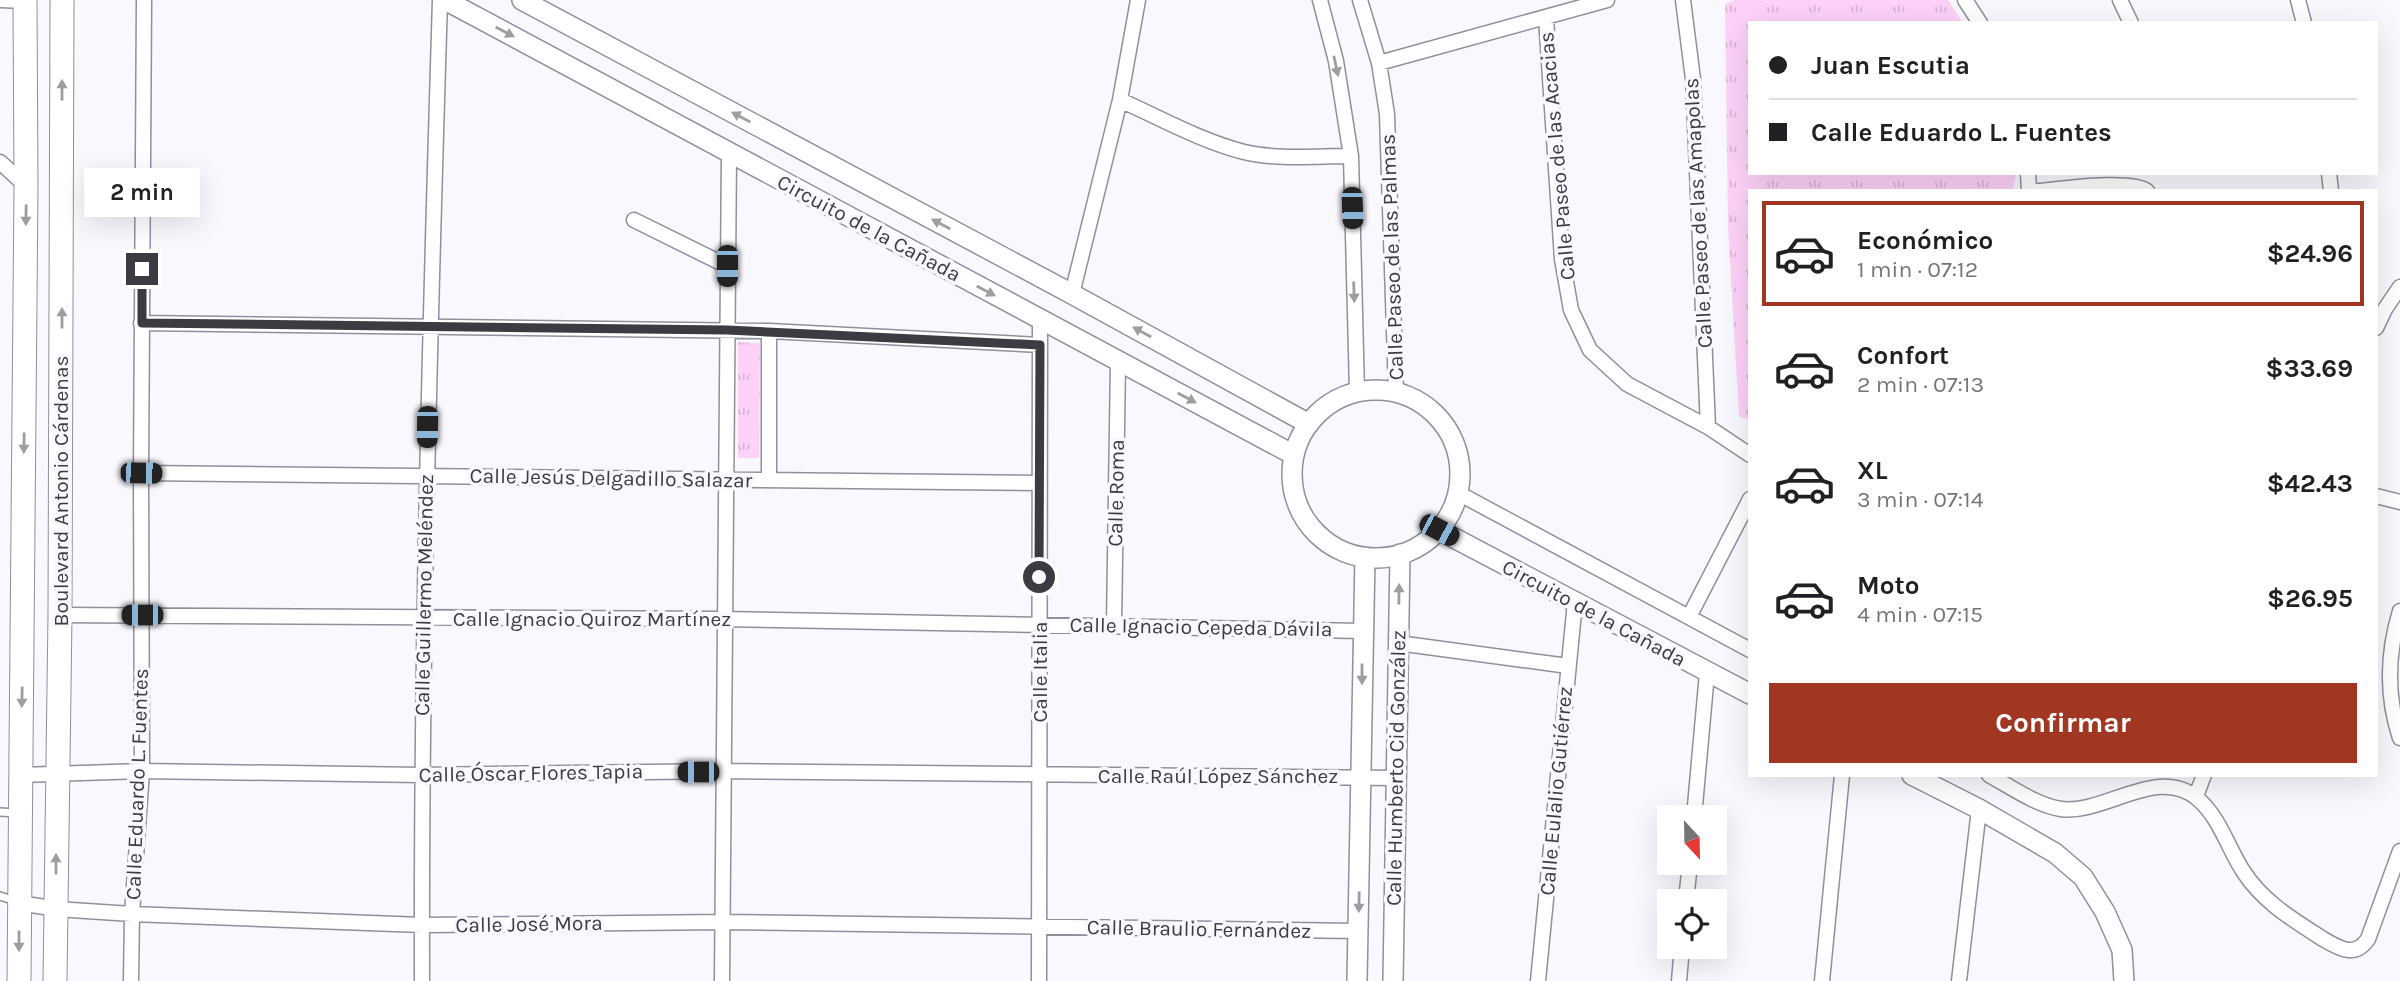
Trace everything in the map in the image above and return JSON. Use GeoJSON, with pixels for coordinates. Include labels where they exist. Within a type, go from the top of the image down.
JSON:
{"type":"FeatureCollection","features":[{"type":"Feature","properties":{"kind":"main road"},"geometry":{"type":"LineString","coordinates":[[25,7],[38,12],[41,0]]}},
{"type":"Feature","properties":{"kind":"main road","name":"Boulevard Antonio Cárdenas"},"geometry":{"type":"LineString","coordinates":[[55,981],[60,615],[62,0]]}},
{"type":"Feature","properties":{"kind":"main road","name":"Boulevard Antonio Cárdenas"},"geometry":{"type":"LineString","coordinates":[[19,981],[10,899],[10,813],[21,775],[25,7]]}},
{"type":"Feature","properties":{"kind":"street","name":"Calle Eduardo L. Fuentes"},"geometry":{"type":"LineString","coordinates":[[131,981],[132,914],[142,771],[144,0]]}},
{"type":"Feature","properties":{"kind":"street","name":"Circuito de la Cañada"},"geometry":{"type":"LineString","coordinates":[[442,0],[1294,455]]}},
{"type":"Feature","properties":{"kind":"street","name":"Calle Guillermo Meléndez"},"geometry":{"type":"LineString","coordinates":[[422,981],[423,619],[429,328],[442,0]]}},
{"type":"Feature","properties":{"kind":"street","name":"Circuito de la Cañada"},"geometry":{"type":"LineString","coordinates":[[522,0],[1309,424]]}},
{"type":"Feature","properties":{"kind":"street"},"geometry":{"type":"LineString","coordinates":[[1072,294],[1120,100],[1138,0]]}},
{"type":"Feature","properties":{"kind":"street","name":"Calle Paseo de las Palmas"},"geometry":{"type":"LineString","coordinates":[[1320,0],[1336,61],[1351,156],[1357,392]]}},
{"type":"Feature","properties":{"kind":"street","name":"Calle Paseo de las Palmas"},"geometry":{"type":"LineString","coordinates":[[1360,0],[1379,63],[1387,114],[1396,392]]}},
{"type":"Feature","properties":{"kind":"street"},"geometry":{"type":"LineString","coordinates":[[1379,63],[1607,0]]}},
{"type":"Feature","properties":{"kind":"street","name":"Calle Paseo de las Amapolas"},"geometry":{"type":"LineString","coordinates":[[1683,0],[1693,79],[1708,427]]}},
{"type":"Feature","properties":{"kind":"street"},"geometry":{"type":"LineString","coordinates":[[1965,0],[1979,21]]}},
{"type":"Feature","properties":{"kind":"street"},"geometry":{"type":"LineString","coordinates":[[2120,0],[2130,21]]}},
{"type":"Feature","properties":{"kind":"street"},"geometry":{"type":"LineString","coordinates":[[2298,0],[2303,21]]}},
{"type":"Feature","properties":{"kind":"street"},"geometry":{"type":"LineString","coordinates":[[0,1],[25,7]]}},
{"type":"Feature","properties":{"kind":"street","name":"Calle Paseo de las Acacias"},"geometry":{"type":"LineString","coordinates":[[1546,18],[1562,259],[1571,310],[1590,350],[1627,384],[1708,427],[1748,454]]}},
{"type":"Feature","properties":{"kind":"street"},"geometry":{"type":"LineString","coordinates":[[1120,100],[1203,138],[1245,152],[1292,157],[1351,156]]}},
{"type":"Feature","properties":{"kind":"street"},"geometry":{"type":"LineString","coordinates":[[722,981],[729,152]]}},
{"type":"Feature","properties":{"kind":"street"},"geometry":{"type":"LineString","coordinates":[[0,162],[26,186]]}},
{"type":"Feature","properties":{"kind":"street"},"geometry":{"type":"LineString","coordinates":[[2067,189],[2125,185],[2145,189]]}},
{"type":"Feature","properties":{"kind":"street"},"geometry":{"type":"LineString","coordinates":[[634,220],[727,266]]}},
{"type":"Feature","properties":{"kind":"street"},"geometry":{"type":"LineString","coordinates":[[2381,307],[2400,287]]}},
{"type":"Feature","properties":{"kind":"street","name":"Calle Italia"},"geometry":{"type":"LineString","coordinates":[[1039,981],[1040,320]]}},
{"type":"Feature","properties":{"kind":"street"},"geometry":{"type":"LineString","coordinates":[[142,323],[769,331],[1040,345]]}},
{"type":"Feature","properties":{"kind":"street"},"geometry":{"type":"LineString","coordinates":[[769,331],[769,479]]}},
{"type":"Feature","properties":{"kind":"street","name":"Calle Roma"},"geometry":{"type":"LineString","coordinates":[[1114,625],[1118,362]]}},
{"type":"Feature","properties":{"kind":"street"},"geometry":{"type":"LineString","coordinates":[[1357,392],[1396,392],[1420,402],[1441,419],[1448,430],[1454,441],[1460,467],[1458,493],[1451,513],[1439,530],[1421,545],[1382,558],[1365,557],[1338,549],[1316,532],[1300,510],[1292,483],[1294,455],[1309,424],[1338,399],[1357,392]]}},
{"type":"Feature","properties":{"kind":"street","name":"Calle Jesús Delgadillo Salazar"},"geometry":{"type":"LineString","coordinates":[[141,473],[1039,483]]}},
{"type":"Feature","properties":{"kind":"street","name":"Circuito de la Cañada"},"geometry":{"type":"LineString","coordinates":[[1458,493],[1748,648]]}},
{"type":"Feature","properties":{"kind":"street"},"geometry":{"type":"LineString","coordinates":[[2378,496],[2400,502]]}},
{"type":"Feature","properties":{"kind":"street"},"geometry":{"type":"LineString","coordinates":[[1689,617],[1748,503]]}},
{"type":"Feature","properties":{"kind":"street","name":"Circuito de la Cañada"},"geometry":{"type":"LineString","coordinates":[[1439,530],[1748,693]]}},
{"type":"Feature","properties":{"kind":"street","name":"Calle Humberto Cid González"},"geometry":{"type":"LineString","coordinates":[[1393,981],[1400,554]]}},
{"type":"Feature","properties":{"kind":"street","name":"Calle Humberto Cid González"},"geometry":{"type":"LineString","coordinates":[[1357,981],[1365,557]]}},
{"type":"Feature","properties":{"kind":"street","name":"Calle Eulalio Gutiérrez"},"geometry":{"type":"LineString","coordinates":[[1539,981],[1575,602]]}},
{"type":"Feature","properties":{"kind":"street"},"geometry":{"type":"LineString","coordinates":[[2400,611],[2388,673],[2392,715],[2400,738]]}},
{"type":"Feature","properties":{"kind":"street","name":"Calle Ignacio Quiroz Martínez"},"geometry":{"type":"LineString","coordinates":[[60,615],[1040,624]]}},
{"type":"Feature","properties":{"kind":"street","name":"Calle Ignacio Cepeda Dávila"},"geometry":{"type":"LineString","coordinates":[[1040,624],[1362,631]]}},
{"type":"Feature","properties":{"kind":"street"},"geometry":{"type":"LineString","coordinates":[[1398,643],[1568,666]]}},
{"type":"Feature","properties":{"kind":"street"},"geometry":{"type":"LineString","coordinates":[[1695,805],[1707,673]]}},
{"type":"Feature","properties":{"kind":"street","name":"Calle Óscar Flores Tapia"},"geometry":{"type":"LineString","coordinates":[[21,775],[142,771],[421,775],[725,771],[1041,775]]}},
{"type":"Feature","properties":{"kind":"street","name":"Calle Raúl López Sánchez"},"geometry":{"type":"LineString","coordinates":[[1041,775],[1396,778]]}},
{"type":"Feature","properties":{"kind":"street"},"geometry":{"type":"LineString","coordinates":[[1822,981],[1842,777]]}},
{"type":"Feature","properties":{"kind":"street"},"geometry":{"type":"LineString","coordinates":[[1916,777],[1979,809],[2055,853],[2083,877],[2105,912],[2122,950],[2126,981]]}},
{"type":"Feature","properties":{"kind":"street"},"geometry":{"type":"LineString","coordinates":[[1993,777],[2042,803],[2060,809],[2078,809],[2164,781],[2196,796],[2209,809],[2242,870],[2262,896],[2282,913],[2346,951],[2355,951],[2368,939],[2400,851]]}},
{"type":"Feature","properties":{"kind":"street"},"geometry":{"type":"LineString","coordinates":[[2196,796],[2203,777]]}},
{"type":"Feature","properties":{"kind":"street"},"geometry":{"type":"LineString","coordinates":[[1959,981],[1979,809]]}},
{"type":"Feature","properties":{"kind":"street","name":"Calle José Mora"},"geometry":{"type":"LineString","coordinates":[[10,899],[56,909],[132,914],[422,925],[724,922],[1040,926]]}},
{"type":"Feature","properties":{"kind":"street","name":"Calle Braulio Fernández"},"geometry":{"type":"LineString","coordinates":[[1040,926],[1358,931]]}},
{"type":"Feature","properties":{"kind":"street"},"geometry":{"type":"LineString","coordinates":[[1679,981],[1681,959]]}},
{"type":"Feature","properties":{"kind":"green space"},"geometry":{"type":"Polygon","coordinates":[[[1735,0],[1948,0],[1962,21],[1748,21],[1748,175],[2016,175],[2013,189],[1748,189],[1748,420],[1739,416],[1728,226],[1725,4],[1735,0]]]}},
{"type":"Feature","properties":{"kind":"green space"},"geometry":{"type":"Polygon","coordinates":[[[738,342],[760,343],[759,458],[738,458],[738,342]]]}},
{"type":"Feature","properties":{"kind":"route"},"geometry":{"type":"LineString","coordinates":[[142,269],[142,323],[727,330],[1040,345],[1039,577]]}}]}
